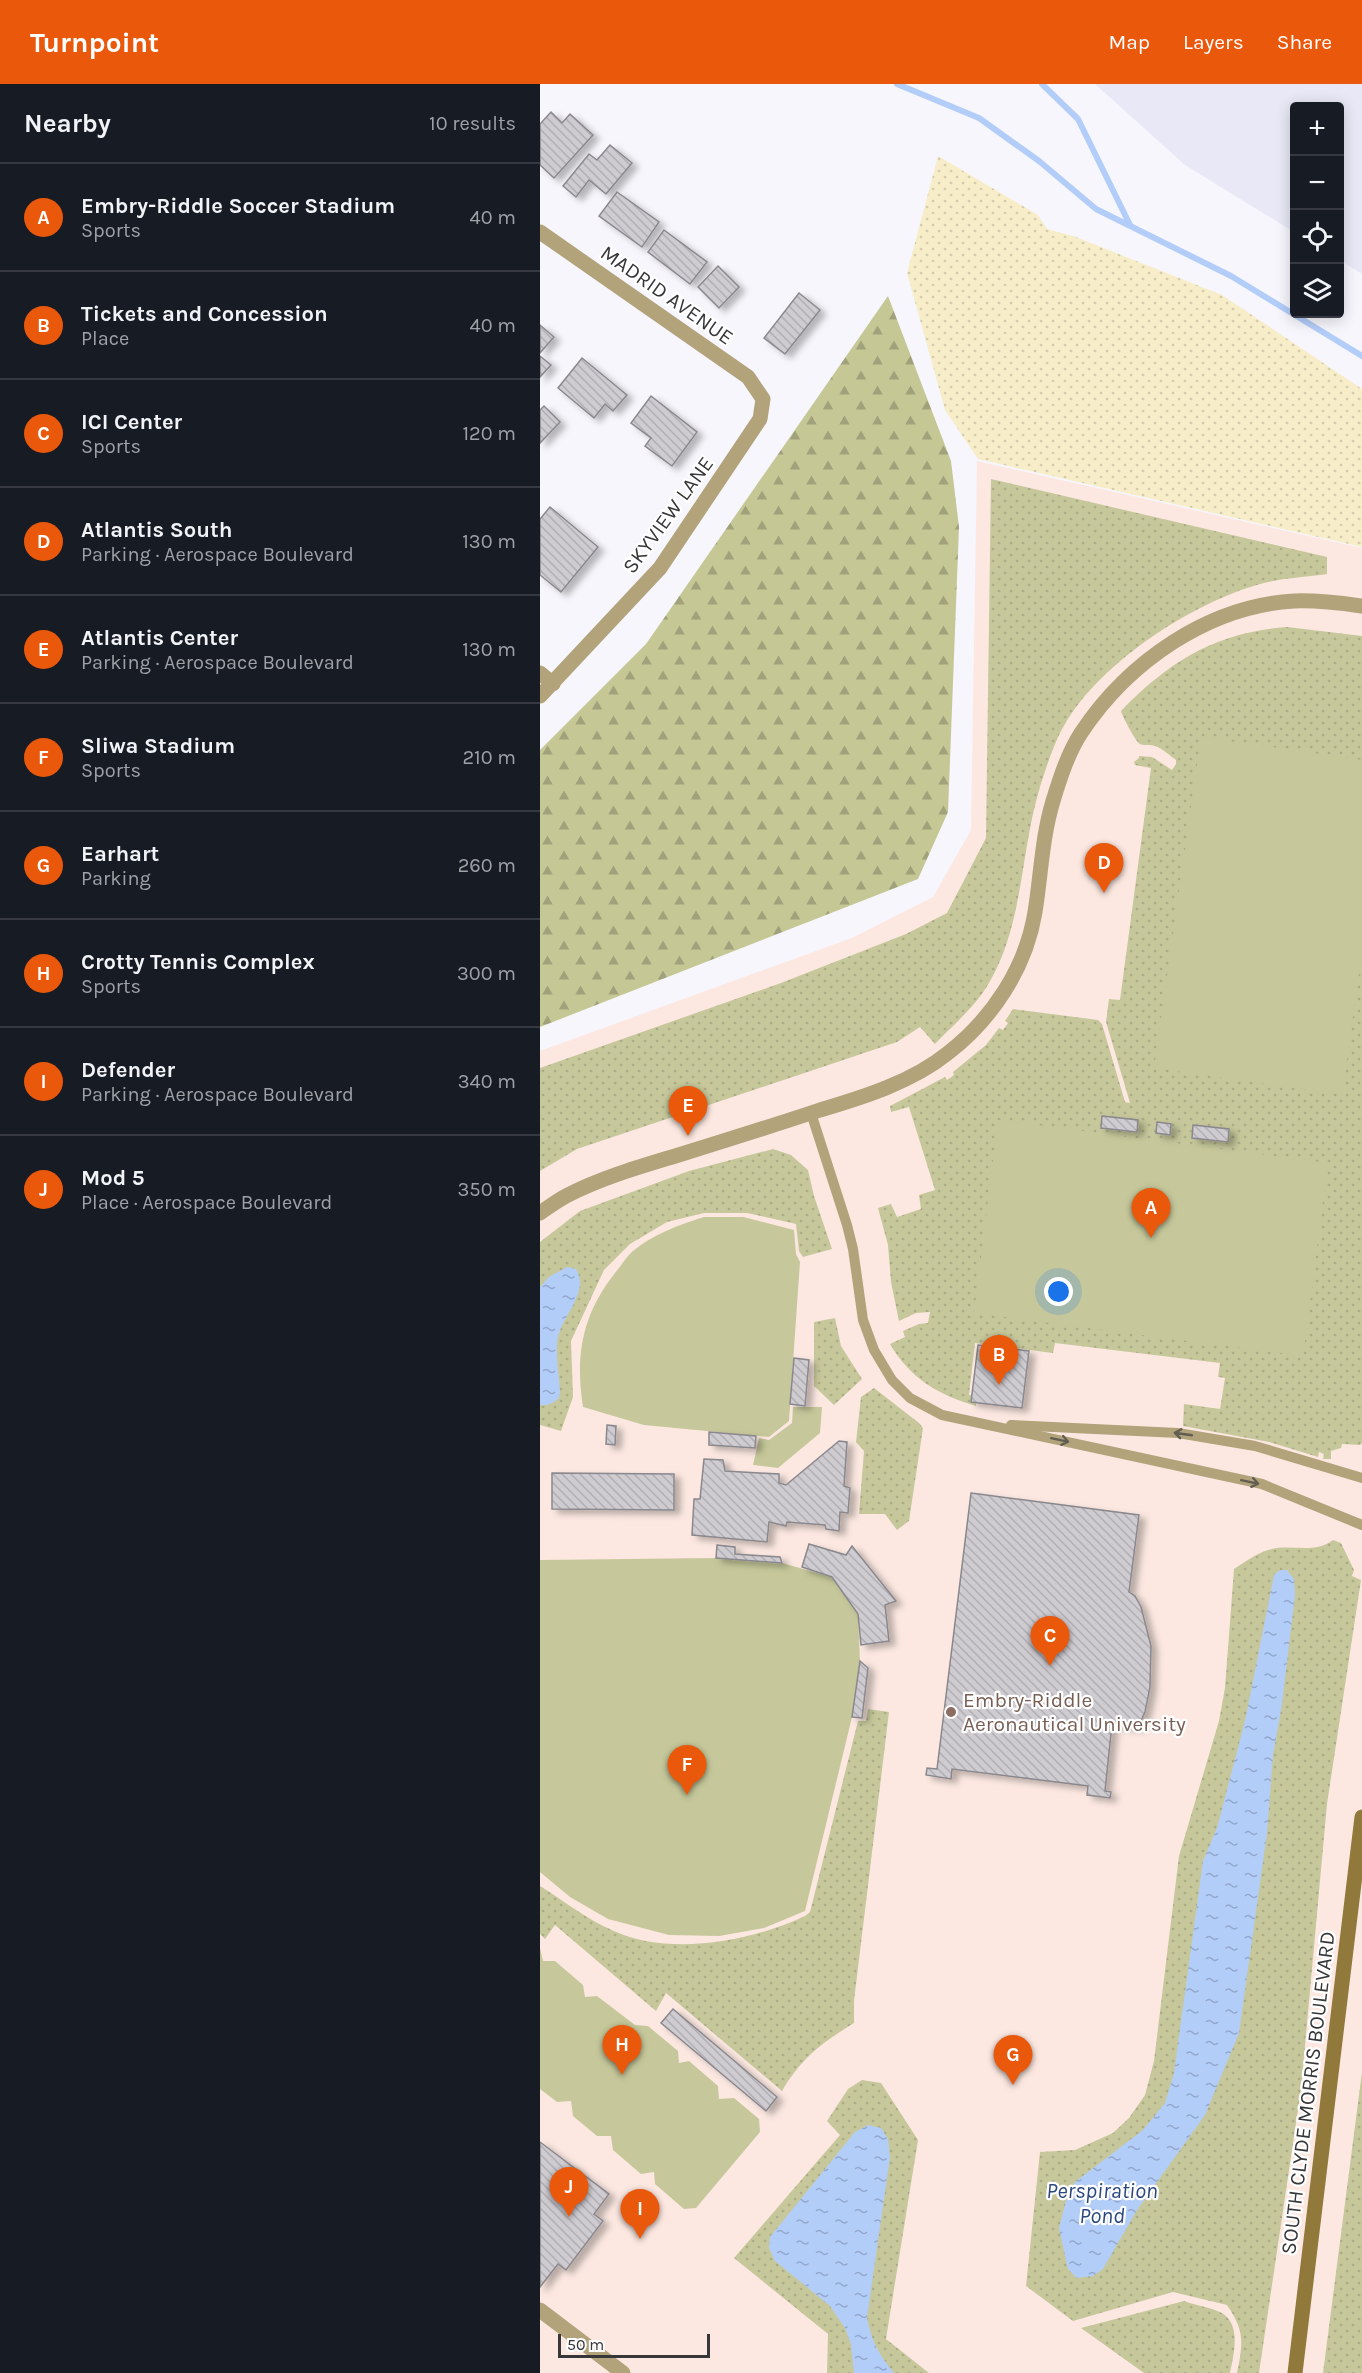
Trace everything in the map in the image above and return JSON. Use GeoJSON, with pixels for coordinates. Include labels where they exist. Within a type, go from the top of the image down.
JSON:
{"type":"FeatureCollection","features":[{"type":"Feature","properties":{"kind":"main road","name":"SOUTH CLYDE MORRIS BOULEVARD"},"geometry":{"type":"LineString","coordinates":[[1295,2373],[1362,1817]]}},
{"type":"Feature","properties":{"kind":"street","name":"MADRID AVENUE"},"geometry":{"type":"LineString","coordinates":[[540,232],[748,376],[763,399]]}},
{"type":"Feature","properties":{"kind":"street","name":"SKYVIEW LANE"},"geometry":{"type":"LineString","coordinates":[[540,696],[554,684],[660,568],[760,419],[763,399]]}},
{"type":"Feature","properties":{"kind":"street"},"geometry":{"type":"LineString","coordinates":[[540,1214],[568,1195],[620,1174],[874,1093],[947,1055],[990,1014],[1007,990],[1035,916],[1043,848],[1053,802],[1068,758],[1080,734],[1130,674],[1175,641],[1231,613],[1295,601],[1362,606]]}},
{"type":"Feature","properties":{"kind":"street"},"geometry":{"type":"LineString","coordinates":[[540,674],[554,684]]}},
{"type":"Feature","properties":{"kind":"street"},"geometry":{"type":"LineString","coordinates":[[540,2310],[623,2373]]}},
{"type":"Feature","properties":{"kind":"lane"},"geometry":{"type":"LineString","coordinates":[[811,1113],[847,1225],[853,1249],[863,1320],[874,1350],[892,1380],[910,1398],[942,1415],[1262,1484],[1362,1525]]}},
{"type":"Feature","properties":{"kind":"lane"},"geometry":{"type":"LineString","coordinates":[[982,1424],[1178,1433],[1255,1446],[1362,1478]]}},
{"type":"Feature","properties":{"kind":"shaded area"},"geometry":{"type":"Polygon","coordinates":[[[1095,84],[1362,84],[1362,274],[1344,263],[1344,102],[1290,102],[1290,230],[1185,165],[1095,84]]]}},
{"type":"Feature","properties":{"kind":"shaded area","name":"Embry-Riddle Aeronautical University"},"geometry":{"type":"Polygon","coordinates":[[[977,461],[1362,548],[1362,2373],[540,2373],[540,1051],[852,938],[933,897],[971,830],[977,461]]]}},
{"type":"Feature","properties":{"kind":"green space"},"geometry":{"type":"Polygon","coordinates":[[[888,296],[951,461],[959,527],[948,812],[918,879],[540,1027],[540,750],[646,644],[888,296]]]}},
{"type":"Feature","properties":{"kind":"green space"},"geometry":{"type":"Polygon","coordinates":[[[991,479],[1327,557],[1327,574],[1260,584],[1206,605],[1178,620],[1125,657],[1081,701],[1058,738],[1040,787],[1015,912],[1000,960],[978,1000],[935,1044],[920,1027],[897,1042],[577,1149],[540,1171],[540,1068],[781,983],[906,934],[947,913],[986,838],[991,479]]]}},
{"type":"Feature","properties":{"kind":"green space"},"geometry":{"type":"Polygon","coordinates":[[[1287,627],[1362,636],[1362,1443],[1360,1445],[1342,1444],[1341,1448],[1331,1451],[1331,1459],[1323,1459],[1324,1454],[1319,1452],[1318,1457],[1269,1442],[1183,1426],[1184,1404],[1220,1409],[1225,1378],[1218,1377],[1220,1363],[1055,1343],[1053,1353],[975,1343],[969,1395],[972,1395],[971,1401],[976,1402],[976,1406],[962,1402],[937,1391],[916,1376],[890,1344],[905,1337],[903,1331],[928,1323],[930,1312],[916,1313],[899,1321],[891,1282],[888,1245],[878,1208],[891,1204],[897,1217],[921,1209],[919,1195],[935,1190],[909,1107],[891,1112],[890,1106],[945,1077],[947,1080],[954,1075],[953,1072],[986,1045],[999,1028],[1003,1030],[1008,1023],[1005,1021],[1013,1009],[1098,1020],[1102,1024],[1125,1102],[1130,1103],[1106,1022],[1109,999],[1120,1000],[1151,768],[1135,765],[1134,762],[1139,756],[1152,757],[1172,770],[1176,760],[1158,747],[1140,744],[1129,729],[1121,711],[1157,677],[1196,652],[1238,635],[1287,627]]]}},
{"type":"Feature","properties":{"kind":"green space"},"geometry":{"type":"Polygon","coordinates":[[[1201,737],[1362,760],[1362,951],[1342,1095],[1154,1068],[1201,737]]]}},
{"type":"Feature","properties":{"kind":"green space"},"geometry":{"type":"Polygon","coordinates":[[[998,1120],[1328,1163],[1303,1356],[974,1313],[998,1120]]]}},
{"type":"Feature","properties":{"kind":"green space"},"geometry":{"type":"Polygon","coordinates":[[[773,1149],[791,1155],[808,1170],[814,1196],[832,1249],[803,1257],[799,1251],[796,1224],[747,1213],[704,1213],[667,1222],[630,1244],[604,1270],[571,1341],[573,1397],[561,1431],[540,1425],[540,1242],[580,1211],[689,1171],[773,1149]]]}},
{"type":"Feature","properties":{"kind":"green space"},"geometry":{"type":"Polygon","coordinates":[[[704,1217],[743,1217],[794,1230],[796,1254],[800,1262],[789,1421],[769,1437],[644,1425],[583,1407],[580,1370],[584,1336],[588,1320],[604,1289],[628,1256],[641,1245],[685,1223],[704,1217]]]}},
{"type":"Feature","properties":{"kind":"green space"},"geometry":{"type":"Polygon","coordinates":[[[835,1318],[841,1346],[862,1379],[834,1405],[814,1386],[814,1322],[835,1318]]]}},
{"type":"Feature","properties":{"kind":"green space"},"geometry":{"type":"Polygon","coordinates":[[[874,1388],[923,1428],[909,1521],[897,1530],[885,1514],[859,1514],[864,1451],[856,1442],[861,1397],[874,1388]]]}},
{"type":"Feature","properties":{"kind":"green space"},"geometry":{"type":"Polygon","coordinates":[[[793,1407],[822,1407],[820,1433],[778,1468],[753,1465],[759,1438],[769,1440],[792,1423],[793,1407]]]}},
{"type":"Feature","properties":{"kind":"green space"},"geometry":{"type":"Polygon","coordinates":[[[1333,1540],[1341,1543],[1354,1570],[1352,1576],[1361,1580],[1327,1804],[1301,2089],[1259,2373],[1237,2373],[1241,2345],[1240,2330],[1227,2305],[1173,2292],[1073,2321],[1026,2286],[1040,2152],[1075,2150],[1113,2133],[1129,2118],[1145,2095],[1154,2061],[1179,1856],[1219,1721],[1225,1688],[1234,1569],[1268,1550],[1318,1547],[1333,1540]]]}},
{"type":"Feature","properties":{"kind":"green space"},"geometry":{"type":"Polygon","coordinates":[[[716,1558],[782,1563],[832,1577],[858,1614],[860,1661],[852,1717],[805,1911],[764,1928],[719,1936],[669,1935],[608,1919],[570,1897],[540,1872],[540,1560],[716,1558]]]}},
{"type":"Feature","properties":{"kind":"green space"},"geometry":{"type":"Polygon","coordinates":[[[868,1709],[889,1712],[854,2001],[854,2023],[832,2037],[805,2060],[782,2091],[666,1993],[656,2011],[555,1925],[545,1939],[540,1934],[540,1886],[604,1927],[636,1939],[660,1943],[711,1943],[736,1939],[761,1933],[805,1916],[810,1912],[858,1721],[866,1721],[868,1709]]]}},
{"type":"Feature","properties":{"kind":"green space"},"geometry":{"type":"Polygon","coordinates":[[[540,1948],[543,1961],[555,1961],[583,1985],[585,1997],[597,1996],[635,2025],[648,2026],[678,2051],[679,2063],[689,2061],[718,2086],[719,2099],[734,2098],[759,2119],[760,2132],[696,2208],[684,2209],[655,2184],[654,2172],[641,2174],[613,2150],[611,2136],[597,2136],[573,2116],[571,2101],[557,2102],[540,2089],[540,1948]]]}},
{"type":"Feature","properties":{"kind":"green space"},"geometry":{"type":"Polygon","coordinates":[[[1362,2072],[1362,2373],[1323,2373],[1362,2072]]]}},
{"type":"Feature","properties":{"kind":"green space"},"geometry":{"type":"Polygon","coordinates":[[[862,2080],[881,2083],[918,2140],[886,2339],[929,2373],[827,2373],[828,2334],[734,2258],[840,2135],[827,2121],[848,2089],[862,2080]]]}},
{"type":"Feature","properties":{"kind":"green space"},"geometry":{"type":"Polygon","coordinates":[[[1184,2301],[1220,2312],[1227,2317],[1234,2331],[1235,2340],[1230,2373],[1144,2373],[1081,2328],[1184,2301]]]}},
{"type":"Feature","properties":{"kind":"sand"},"geometry":{"type":"Polygon","coordinates":[[[938,156],[1038,215],[1047,229],[1076,237],[1222,295],[1362,389],[1362,547],[978,459],[945,410],[907,273],[938,156]]]}},
{"type":"Feature","properties":{"kind":"water"},"geometry":{"type":"Polygon","coordinates":[[[567,1267],[576,1269],[580,1278],[580,1288],[562,1325],[557,1344],[559,1398],[550,1404],[540,1405],[540,1287],[549,1277],[567,1267]]]}},
{"type":"Feature","properties":{"kind":"water","name":"Perspiration Pond"},"geometry":{"type":"Polygon","coordinates":[[[1280,1570],[1287,1570],[1294,1579],[1295,1595],[1282,1704],[1273,1755],[1267,1833],[1239,2033],[1205,2115],[1137,2210],[1103,2269],[1093,2276],[1077,2278],[1068,2269],[1059,2228],[1066,2201],[1075,2182],[1143,2130],[1165,2103],[1174,2073],[1203,1861],[1217,1828],[1245,1721],[1274,1575],[1280,1570]]]}},
{"type":"Feature","properties":{"kind":"water"},"geometry":{"type":"Polygon","coordinates":[[[868,2125],[881,2128],[888,2139],[890,2157],[867,2318],[877,2348],[894,2373],[854,2373],[851,2344],[845,2328],[830,2306],[775,2261],[769,2248],[770,2237],[855,2132],[868,2125]]]}},
{"type":"Feature","properties":{"kind":"building"},"geometry":{"type":"Polygon","coordinates":[[[551,112],[562,123],[570,114],[593,135],[554,178],[540,165],[540,124],[551,112]]]}},
{"type":"Feature","properties":{"kind":"building"},"geometry":{"type":"Polygon","coordinates":[[[610,145],[632,163],[606,194],[589,180],[576,197],[563,186],[589,154],[597,160],[610,145]]]}},
{"type":"Feature","properties":{"kind":"building"},"geometry":{"type":"Polygon","coordinates":[[[617,192],[659,222],[642,247],[599,216],[617,192]]]}},
{"type":"Feature","properties":{"kind":"building"},"geometry":{"type":"Polygon","coordinates":[[[664,230],[707,262],[690,284],[648,252],[664,230]]]}},
{"type":"Feature","properties":{"kind":"building"},"geometry":{"type":"Polygon","coordinates":[[[718,266],[739,287],[719,308],[698,287],[718,266]]]}},
{"type":"Feature","properties":{"kind":"building"},"geometry":{"type":"Polygon","coordinates":[[[799,293],[820,310],[785,354],[764,338],[799,293]]]}},
{"type":"Feature","properties":{"kind":"building"},"geometry":{"type":"Polygon","coordinates":[[[540,325],[554,337],[540,353],[540,325]]]}},
{"type":"Feature","properties":{"kind":"building"},"geometry":{"type":"Polygon","coordinates":[[[540,356],[551,365],[540,377],[540,356]]]}},
{"type":"Feature","properties":{"kind":"building"},"geometry":{"type":"Polygon","coordinates":[[[582,358],[627,395],[613,411],[605,404],[594,418],[558,388],[582,358]]]}},
{"type":"Feature","properties":{"kind":"building"},"geometry":{"type":"Polygon","coordinates":[[[651,396],[697,432],[672,466],[645,446],[651,438],[631,423],[651,396]]]}},
{"type":"Feature","properties":{"kind":"building"},"geometry":{"type":"Polygon","coordinates":[[[544,406],[560,422],[540,443],[540,410],[544,406]]]}},
{"type":"Feature","properties":{"kind":"building"},"geometry":{"type":"Polygon","coordinates":[[[550,507],[598,547],[561,592],[540,575],[540,519],[550,507]]]}},
{"type":"Feature","properties":{"kind":"building"},"geometry":{"type":"Polygon","coordinates":[[[1102,1116],[1138,1120],[1137,1132],[1101,1128],[1102,1116]]]}},
{"type":"Feature","properties":{"kind":"building"},"geometry":{"type":"Polygon","coordinates":[[[1157,1122],[1171,1124],[1170,1135],[1156,1133],[1157,1122]]]}},
{"type":"Feature","properties":{"kind":"building"},"geometry":{"type":"Polygon","coordinates":[[[1193,1125],[1229,1129],[1228,1142],[1192,1138],[1193,1125]]]}},
{"type":"Feature","properties":{"kind":"building"},"geometry":{"type":"Polygon","coordinates":[[[978,1345],[1029,1351],[1022,1408],[971,1402],[978,1345]]]}},
{"type":"Feature","properties":{"kind":"building"},"geometry":{"type":"Polygon","coordinates":[[[794,1358],[809,1360],[805,1406],[790,1404],[794,1358]]]}},
{"type":"Feature","properties":{"kind":"building"},"geometry":{"type":"Polygon","coordinates":[[[607,1425],[616,1426],[615,1445],[606,1444],[607,1425]]]}},
{"type":"Feature","properties":{"kind":"building"},"geometry":{"type":"Polygon","coordinates":[[[709,1432],[756,1436],[755,1448],[709,1445],[709,1432]]]}},
{"type":"Feature","properties":{"kind":"building"},"geometry":{"type":"Polygon","coordinates":[[[839,1441],[847,1442],[844,1486],[850,1488],[848,1513],[840,1512],[839,1531],[826,1529],[825,1525],[787,1522],[786,1526],[769,1522],[767,1542],[692,1535],[694,1499],[700,1499],[704,1459],[723,1460],[725,1471],[779,1474],[779,1483],[786,1485],[839,1441]]]}},
{"type":"Feature","properties":{"kind":"building"},"geometry":{"type":"Polygon","coordinates":[[[552,1473],[674,1474],[674,1510],[552,1509],[552,1473]]]}},
{"type":"Feature","properties":{"kind":"building"},"geometry":{"type":"Polygon","coordinates":[[[971,1493],[1139,1515],[1129,1592],[1135,1596],[1141,1607],[1151,1646],[1150,1687],[1145,1712],[1138,1727],[1112,1724],[1105,1791],[1111,1792],[1110,1798],[1087,1795],[1088,1786],[952,1769],[951,1779],[926,1775],[927,1768],[937,1769],[971,1493]]]}},
{"type":"Feature","properties":{"kind":"building"},"geometry":{"type":"Polygon","coordinates":[[[809,1544],[846,1555],[852,1546],[896,1601],[885,1605],[889,1641],[861,1645],[858,1614],[832,1577],[802,1567],[809,1544]]]}},
{"type":"Feature","properties":{"kind":"building"},"geometry":{"type":"Polygon","coordinates":[[[717,1545],[735,1547],[735,1554],[780,1557],[782,1563],[716,1558],[717,1545]]]}},
{"type":"Feature","properties":{"kind":"building"},"geometry":{"type":"Polygon","coordinates":[[[860,1661],[868,1668],[862,1718],[852,1717],[860,1661]]]}},
{"type":"Feature","properties":{"kind":"building"},"geometry":{"type":"Polygon","coordinates":[[[673,2009],[777,2097],[766,2111],[661,2023],[673,2009]]]}},
{"type":"Feature","properties":{"kind":"building"},"geometry":{"type":"Polygon","coordinates":[[[540,2142],[609,2194],[594,2214],[603,2221],[566,2270],[558,2264],[540,2287],[540,2142]]]}},
{"type":"Feature","properties":{"kind":"waterway"},"geometry":{"type":"LineString","coordinates":[[897,84],[979,118],[1039,161],[1096,209],[1231,276],[1362,356]]}},
{"type":"Feature","properties":{"kind":"waterway"},"geometry":{"type":"LineString","coordinates":[[1042,84],[1078,119],[1130,225]]}},
{"type":"Feature","properties":{"kind":"place","name":"Atlantis South"},"geometry":{"type":"Point","coordinates":[1104,893]}},
{"type":"Feature","properties":{"kind":"place","name":"Atlantis Center"},"geometry":{"type":"Point","coordinates":[688,1136]}},
{"type":"Feature","properties":{"kind":"place","name":"Embry-Riddle Soccer Stadium"},"geometry":{"type":"Point","coordinates":[1151,1238]}},
{"type":"Feature","properties":{"kind":"place","name":"Tickets and Concession"},"geometry":{"type":"Point","coordinates":[999,1385]}},
{"type":"Feature","properties":{"kind":"place","name":"ICI Center"},"geometry":{"type":"Point","coordinates":[1050,1666]}},
{"type":"Feature","properties":{"kind":"place","name":"Embry-Riddle Aeronautical University"},"geometry":{"type":"Point","coordinates":[951,1712]}},
{"type":"Feature","properties":{"kind":"place","name":"Sliwa Stadium"},"geometry":{"type":"Point","coordinates":[687,1795]}},
{"type":"Feature","properties":{"kind":"place","name":"Crotty Tennis Complex"},"geometry":{"type":"Point","coordinates":[622,2075]}},
{"type":"Feature","properties":{"kind":"place","name":"Earhart"},"geometry":{"type":"Point","coordinates":[1013,2085]}},
{"type":"Feature","properties":{"kind":"place","name":"Mod 5"},"geometry":{"type":"Point","coordinates":[569,2217]}},
{"type":"Feature","properties":{"kind":"place","name":"Defender"},"geometry":{"type":"Point","coordinates":[640,2239]}}]}
